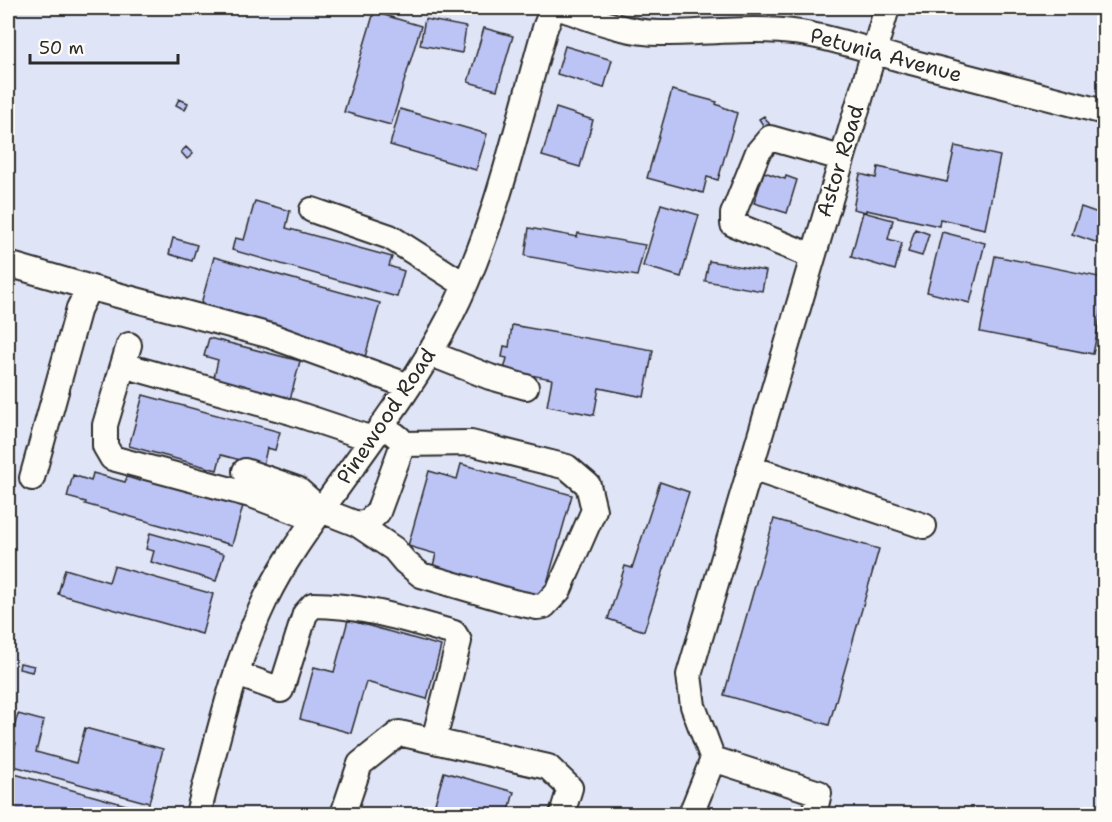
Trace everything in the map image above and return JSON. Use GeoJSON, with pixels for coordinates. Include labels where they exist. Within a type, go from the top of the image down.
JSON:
{"type":"FeatureCollection","features":[{"type":"Feature","properties":{"kind":"street","name":"Pinewood Road"},"geometry":{"type":"LineString","coordinates":[[198,814],[237,674],[266,597],[318,515],[409,386],[450,317],[465,285],[491,216],[545,28],[553,8]]}},
{"type":"Feature","properties":{"kind":"street","name":"Petunia Avenue"},"geometry":{"type":"LineString","coordinates":[[560,8],[627,29],[659,33],[729,29],[765,29],[802,33],[1104,112]]}},
{"type":"Feature","properties":{"kind":"street","name":"Astor Road"},"geometry":{"type":"LineString","coordinates":[[712,759],[693,706],[689,675],[886,8]]}},
{"type":"Feature","properties":{"kind":"street"},"geometry":{"type":"LineString","coordinates":[[812,256],[733,224],[733,214],[758,152],[770,138],[841,158]]}},
{"type":"Feature","properties":{"kind":"street"},"geometry":{"type":"LineString","coordinates":[[312,210],[390,237],[465,285]]}},
{"type":"Feature","properties":{"kind":"street"},"geometry":{"type":"LineString","coordinates":[[8,264],[271,336],[409,386]]}},
{"type":"Feature","properties":{"kind":"street"},"geometry":{"type":"LineString","coordinates":[[32,478],[80,308],[86,294],[95,289]]}},
{"type":"Feature","properties":{"kind":"street"},"geometry":{"type":"LineString","coordinates":[[429,353],[490,377],[526,387]]}},
{"type":"Feature","properties":{"kind":"street"},"geometry":{"type":"LineString","coordinates":[[126,355],[291,412],[399,438],[403,444],[471,443],[567,466],[588,485],[594,510],[559,590],[544,606],[537,607],[513,602],[422,575],[405,562],[394,549],[357,524],[112,458],[105,446],[105,425],[126,355]]}},
{"type":"Feature","properties":{"kind":"street"},"geometry":{"type":"LineString","coordinates":[[357,524],[368,522],[378,512],[403,444]]}},
{"type":"Feature","properties":{"kind":"street"},"geometry":{"type":"LineString","coordinates":[[751,468],[924,526]]}},
{"type":"Feature","properties":{"kind":"street"},"geometry":{"type":"LineString","coordinates":[[245,471],[297,489],[318,515]]}},
{"type":"Feature","properties":{"kind":"street"},"geometry":{"type":"LineString","coordinates":[[237,674],[281,690],[305,614],[313,605],[333,605],[398,617],[454,633],[459,641],[434,740]]}},
{"type":"Feature","properties":{"kind":"street"},"geometry":{"type":"LineString","coordinates":[[343,814],[360,764],[399,733],[548,767],[570,788],[562,814]]}},
{"type":"Feature","properties":{"kind":"street"},"geometry":{"type":"LineString","coordinates":[[691,814],[712,759],[819,793],[814,814]]}},
{"type":"Feature","properties":{"kind":"shaded area"},"geometry":{"type":"Polygon","coordinates":[[[8,8],[1104,8],[1104,814],[8,814],[8,8]]]}},
{"type":"Feature","properties":{"kind":"building"},"geometry":{"type":"Polygon","coordinates":[[[374,12],[421,26],[391,125],[344,112],[374,12]]]}},
{"type":"Feature","properties":{"kind":"building"},"geometry":{"type":"Polygon","coordinates":[[[425,19],[466,27],[462,53],[420,45],[425,19]]]}},
{"type":"Feature","properties":{"kind":"building"},"geometry":{"type":"Polygon","coordinates":[[[484,28],[513,36],[497,90],[468,82],[484,28]]]}},
{"type":"Feature","properties":{"kind":"building"},"geometry":{"type":"Polygon","coordinates":[[[565,46],[612,60],[604,88],[557,74],[565,46]]]}},
{"type":"Feature","properties":{"kind":"building"},"geometry":{"type":"Polygon","coordinates":[[[672,90],[717,102],[716,104],[737,113],[718,180],[707,177],[703,193],[647,178],[672,90]]]}},
{"type":"Feature","properties":{"kind":"building"},"geometry":{"type":"Polygon","coordinates":[[[179,99],[188,103],[185,110],[176,105],[179,99]]]}},
{"type":"Feature","properties":{"kind":"building"},"geometry":{"type":"Polygon","coordinates":[[[556,108],[593,120],[580,167],[542,156],[556,108]]]}},
{"type":"Feature","properties":{"kind":"building"},"geometry":{"type":"Polygon","coordinates":[[[400,109],[487,134],[476,170],[390,145],[400,109]]]}},
{"type":"Feature","properties":{"kind":"building"},"geometry":{"type":"Polygon","coordinates":[[[764,116],[770,125],[765,128],[759,119],[764,116]]]}},
{"type":"Feature","properties":{"kind":"building"},"geometry":{"type":"Polygon","coordinates":[[[955,146],[1000,156],[985,229],[940,219],[939,226],[853,209],[860,174],[876,178],[878,167],[947,182],[955,146]]]}},
{"type":"Feature","properties":{"kind":"building"},"geometry":{"type":"Polygon","coordinates":[[[186,147],[193,154],[187,159],[181,152],[186,147]]]}},
{"type":"Feature","properties":{"kind":"building"},"geometry":{"type":"Polygon","coordinates":[[[764,172],[785,179],[786,176],[797,180],[787,213],[754,203],[764,172]]]}},
{"type":"Feature","properties":{"kind":"building"},"geometry":{"type":"Polygon","coordinates":[[[255,201],[290,211],[286,228],[392,257],[389,266],[404,271],[397,297],[232,250],[235,238],[244,240],[255,201]]]}},
{"type":"Feature","properties":{"kind":"building"},"geometry":{"type":"Polygon","coordinates":[[[661,204],[699,215],[681,277],[643,266],[661,204]]]}},
{"type":"Feature","properties":{"kind":"building"},"geometry":{"type":"Polygon","coordinates":[[[1081,207],[1104,215],[1104,245],[1072,234],[1081,207]]]}},
{"type":"Feature","properties":{"kind":"building"},"geometry":{"type":"Polygon","coordinates":[[[863,212],[893,220],[888,239],[902,243],[895,270],[851,257],[863,212]]]}},
{"type":"Feature","properties":{"kind":"building"},"geometry":{"type":"Polygon","coordinates":[[[529,228],[577,237],[578,233],[645,245],[637,276],[525,256],[529,228]]]}},
{"type":"Feature","properties":{"kind":"building"},"geometry":{"type":"Polygon","coordinates":[[[915,229],[929,234],[922,256],[908,252],[915,229]]]}},
{"type":"Feature","properties":{"kind":"building"},"geometry":{"type":"Polygon","coordinates":[[[942,232],[985,243],[970,303],[927,292],[942,232]]]}},
{"type":"Feature","properties":{"kind":"building"},"geometry":{"type":"Polygon","coordinates":[[[173,238],[197,245],[192,261],[169,254],[173,238]]]}},
{"type":"Feature","properties":{"kind":"building"},"geometry":{"type":"Polygon","coordinates":[[[995,256],[1104,278],[1104,297],[1093,354],[980,332],[995,256]]]}},
{"type":"Feature","properties":{"kind":"building"},"geometry":{"type":"Polygon","coordinates":[[[214,257],[380,303],[365,357],[199,311],[214,257]]]}},
{"type":"Feature","properties":{"kind":"building"},"geometry":{"type":"Polygon","coordinates":[[[709,261],[766,271],[762,291],[705,281],[709,261]]]}},
{"type":"Feature","properties":{"kind":"building"},"geometry":{"type":"Polygon","coordinates":[[[512,325],[653,350],[644,397],[599,388],[594,415],[547,406],[552,379],[504,370],[507,358],[502,357],[504,346],[509,347],[512,325]]]}},
{"type":"Feature","properties":{"kind":"building"},"geometry":{"type":"Polygon","coordinates":[[[209,338],[300,361],[290,400],[214,378],[218,360],[204,356],[209,338]]]}},
{"type":"Feature","properties":{"kind":"building"},"geometry":{"type":"Polygon","coordinates":[[[143,395],[280,432],[275,450],[267,448],[263,466],[221,455],[217,470],[129,446],[143,395]]]}},
{"type":"Feature","properties":{"kind":"building"},"geometry":{"type":"Polygon","coordinates":[[[461,464],[572,495],[542,601],[432,570],[436,554],[408,546],[429,471],[457,479],[461,464]]]}},
{"type":"Feature","properties":{"kind":"building"},"geometry":{"type":"Polygon","coordinates":[[[93,473],[125,482],[127,477],[140,481],[141,477],[243,506],[232,545],[67,497],[73,475],[91,481],[93,473]]]}},
{"type":"Feature","properties":{"kind":"building"},"geometry":{"type":"Polygon","coordinates":[[[660,482],[689,492],[644,631],[608,619],[625,566],[632,568],[660,482]]]}},
{"type":"Feature","properties":{"kind":"building"},"geometry":{"type":"Polygon","coordinates":[[[774,519],[879,549],[829,725],[724,695],[774,519]]]}},
{"type":"Feature","properties":{"kind":"building"},"geometry":{"type":"Polygon","coordinates":[[[150,533],[224,554],[216,581],[151,562],[154,551],[146,549],[150,533]]]}},
{"type":"Feature","properties":{"kind":"building"},"geometry":{"type":"Polygon","coordinates":[[[114,566],[213,594],[202,634],[58,594],[65,569],[109,582],[114,566]]]}},
{"type":"Feature","properties":{"kind":"building"},"geometry":{"type":"Polygon","coordinates":[[[348,620],[441,646],[427,699],[366,682],[351,733],[300,719],[314,667],[334,672],[348,620]]]}},
{"type":"Feature","properties":{"kind":"building"},"geometry":{"type":"Polygon","coordinates":[[[20,663],[34,666],[32,672],[19,669],[20,663]]]}},
{"type":"Feature","properties":{"kind":"building"},"geometry":{"type":"Polygon","coordinates":[[[18,714],[44,721],[36,752],[76,763],[85,728],[163,749],[149,803],[10,765],[16,743],[10,741],[18,714]]]}},
{"type":"Feature","properties":{"kind":"building"},"geometry":{"type":"Polygon","coordinates":[[[444,772],[514,792],[508,814],[432,814],[444,772]]]}},
{"type":"Feature","properties":{"kind":"building"},"geometry":{"type":"Polygon","coordinates":[[[11,773],[151,812],[150,814],[8,814],[8,785],[11,773]]]}}]}
